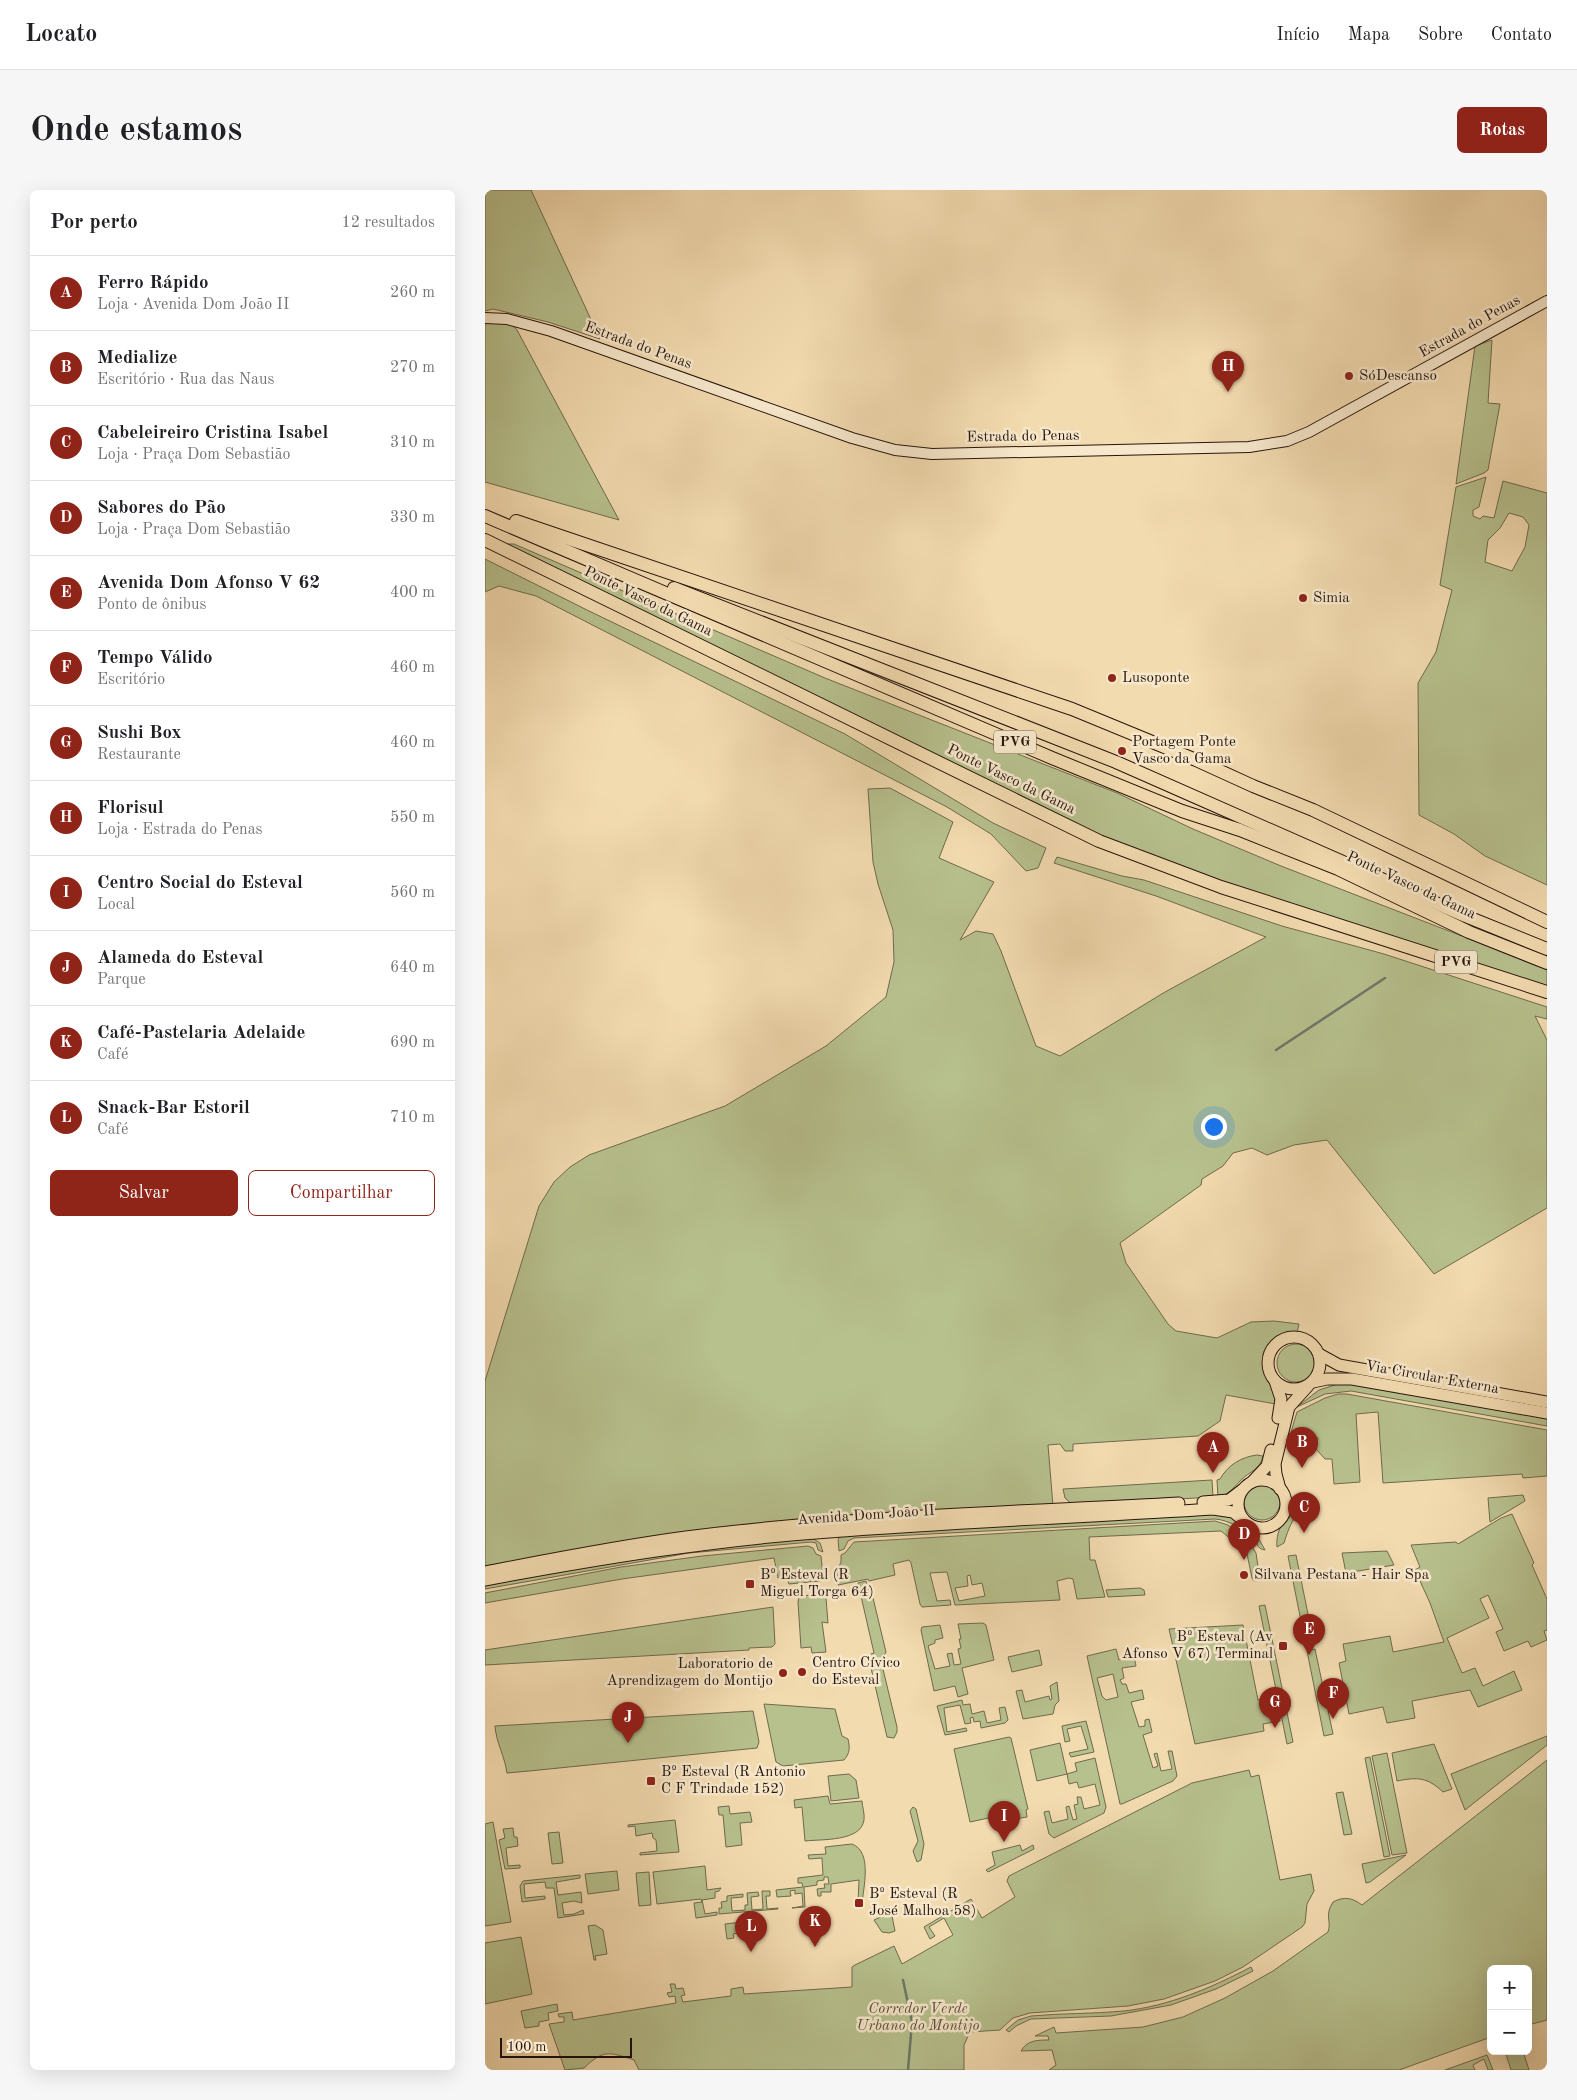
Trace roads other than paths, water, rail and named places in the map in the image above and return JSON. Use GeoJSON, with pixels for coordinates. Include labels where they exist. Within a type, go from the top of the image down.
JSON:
{"type":"FeatureCollection","features":[{"type":"Feature","properties":{"kind":"highway","name":"Ponte Vasco da Gama"},"geometry":{"type":"LineString","coordinates":[[485,513],[1072,709],[1313,810],[1547,922]]}},
{"type":"Feature","properties":{"kind":"highway","name":"Ponte Vasco da Gama"},"geometry":{"type":"LineString","coordinates":[[485,513],[1116,762],[1463,915],[1547,949]]}},
{"type":"Feature","properties":{"kind":"highway","name":"Ponte Vasco da Gama"},"geometry":{"type":"LineString","coordinates":[[485,513],[1067,764],[1193,816],[1240,830],[1338,869],[1469,932],[1547,963]]}},
{"type":"Feature","properties":{"kind":"highway","name":"Ponte Vasco da Gama"},"geometry":{"type":"LineString","coordinates":[[485,540],[1099,841],[1221,887],[1547,992]]}},
{"type":"Feature","properties":{"kind":"main road"},"geometry":{"type":"LineString","coordinates":[[1288,1337],[1303,1338],[1310,1342],[1319,1354],[1320,1369],[1289,1407],[1275,1464],[1276,1474],[1286,1502],[1283,1516],[1279,1521],[1267,1528],[1260,1528],[1247,1523],[1239,1512],[1239,1497],[1242,1490],[1253,1482],[1267,1466],[1281,1406],[1280,1394],[1268,1361],[1274,1346],[1288,1337]]}},
{"type":"Feature","properties":{"kind":"main road","name":"Via Circular Externa"},"geometry":{"type":"LineString","coordinates":[[1319,1354],[1339,1365],[1547,1402]]}},
{"type":"Feature","properties":{"kind":"main road","name":"Via Circular Externa"},"geometry":{"type":"LineString","coordinates":[[1310,1383],[1327,1379],[1352,1379],[1547,1413]]}},
{"type":"Feature","properties":{"kind":"main road"},"geometry":{"type":"LineString","coordinates":[[1275,1381],[1291,1389],[1300,1388],[1310,1383]]}},
{"type":"Feature","properties":{"kind":"main road"},"geometry":{"type":"LineString","coordinates":[[1253,1482],[1265,1480],[1281,1489]]}},
{"type":"Feature","properties":{"kind":"main road","name":"Avenida Dom João II"},"geometry":{"type":"LineString","coordinates":[[485,1572],[632,1545],[741,1531],[908,1518],[1217,1501],[1229,1500],[1242,1490]]}},
{"type":"Feature","properties":{"kind":"main road","name":"Avenida Dom João II"},"geometry":{"type":"LineString","coordinates":[[485,1580],[634,1555],[741,1540],[829,1532],[1213,1509],[1233,1512],[1247,1523]]}},
{"type":"Feature","properties":{"kind":"street","name":"Estrada do Penas"},"geometry":{"type":"LineString","coordinates":[[485,318],[515,321],[551,331],[852,438],[895,450],[932,454],[1249,447],[1287,441],[1309,432],[1547,302]]}},
{"type":"Feature","properties":{"kind":"waterway"},"geometry":{"type":"LineString","coordinates":[[1276,1050],[1385,978]]}},
{"type":"Feature","properties":{"kind":"waterway"},"geometry":{"type":"LineString","coordinates":[[903,1980],[912,2022],[908,2070]]}},
{"type":"Feature","properties":{"kind":"place","name":"SóDescanso"},"geometry":{"type":"Point","coordinates":[1349,376]}},
{"type":"Feature","properties":{"kind":"place","name":"Florisul"},"geometry":{"type":"Point","coordinates":[1228,392]}},
{"type":"Feature","properties":{"kind":"place","name":"Simia"},"geometry":{"type":"Point","coordinates":[1303,598]}},
{"type":"Feature","properties":{"kind":"place","name":"Lusoponte"},"geometry":{"type":"Point","coordinates":[1112,678]}},
{"type":"Feature","properties":{"kind":"place","name":"Portagem Ponte Vasco da Gama"},"geometry":{"type":"Point","coordinates":[1122,751]}},
{"type":"Feature","properties":{"kind":"place","name":"Medialize"},"geometry":{"type":"Point","coordinates":[1302,1468]}},
{"type":"Feature","properties":{"kind":"place","name":"Ferro Rápido"},"geometry":{"type":"Point","coordinates":[1213,1473]}},
{"type":"Feature","properties":{"kind":"place","name":"Cabeleireiro Cristina Isabel"},"geometry":{"type":"Point","coordinates":[1304,1533]}},
{"type":"Feature","properties":{"kind":"place","name":"Sabores do Pão"},"geometry":{"type":"Point","coordinates":[1244,1560]}},
{"type":"Feature","properties":{"kind":"place","name":"Silvana Pestana - Hair Spa"},"geometry":{"type":"Point","coordinates":[1244,1575]}},
{"type":"Feature","properties":{"kind":"place","name":"Bº Esteval (R Miguel Torga 64)"},"geometry":{"type":"Point","coordinates":[750,1584]}},
{"type":"Feature","properties":{"kind":"place","name":"Bº Esteval (Av Afonso V 67) Terminal"},"geometry":{"type":"Point","coordinates":[1283,1646]}},
{"type":"Feature","properties":{"kind":"place","name":"Avenida Dom Afonso V 62"},"geometry":{"type":"Point","coordinates":[1309,1655]}},
{"type":"Feature","properties":{"kind":"place","name":"Centro Cívico do Esteval"},"geometry":{"type":"Point","coordinates":[802,1672]}},
{"type":"Feature","properties":{"kind":"place","name":"Laboratorio de Aprendizagem do Montijo"},"geometry":{"type":"Point","coordinates":[783,1673]}},
{"type":"Feature","properties":{"kind":"place","name":"Tempo Válido"},"geometry":{"type":"Point","coordinates":[1333,1719]}},
{"type":"Feature","properties":{"kind":"place","name":"Sushi Box"},"geometry":{"type":"Point","coordinates":[1275,1728]}},
{"type":"Feature","properties":{"kind":"place","name":"Alameda do Esteval"},"geometry":{"type":"Point","coordinates":[628,1743]}},
{"type":"Feature","properties":{"kind":"place","name":"Bº Esteval (R Antonio C F Trindade 152)"},"geometry":{"type":"Point","coordinates":[651,1781]}},
{"type":"Feature","properties":{"kind":"place","name":"Centro Social do Esteval"},"geometry":{"type":"Point","coordinates":[1004,1842]}},
{"type":"Feature","properties":{"kind":"place","name":"Bº Esteval (R José Malhoa 58)"},"geometry":{"type":"Point","coordinates":[859,1903]}},
{"type":"Feature","properties":{"kind":"place","name":"Café-Pastelaria Adelaide"},"geometry":{"type":"Point","coordinates":[815,1947]}},
{"type":"Feature","properties":{"kind":"place","name":"Snack-Bar Estoril"},"geometry":{"type":"Point","coordinates":[751,1952]}},
{"type":"Feature","properties":{"kind":"park label","name":"Corredor Verde Urbano do Montijo"},"geometry":{"type":"Point","coordinates":[918,2018]}}]}
